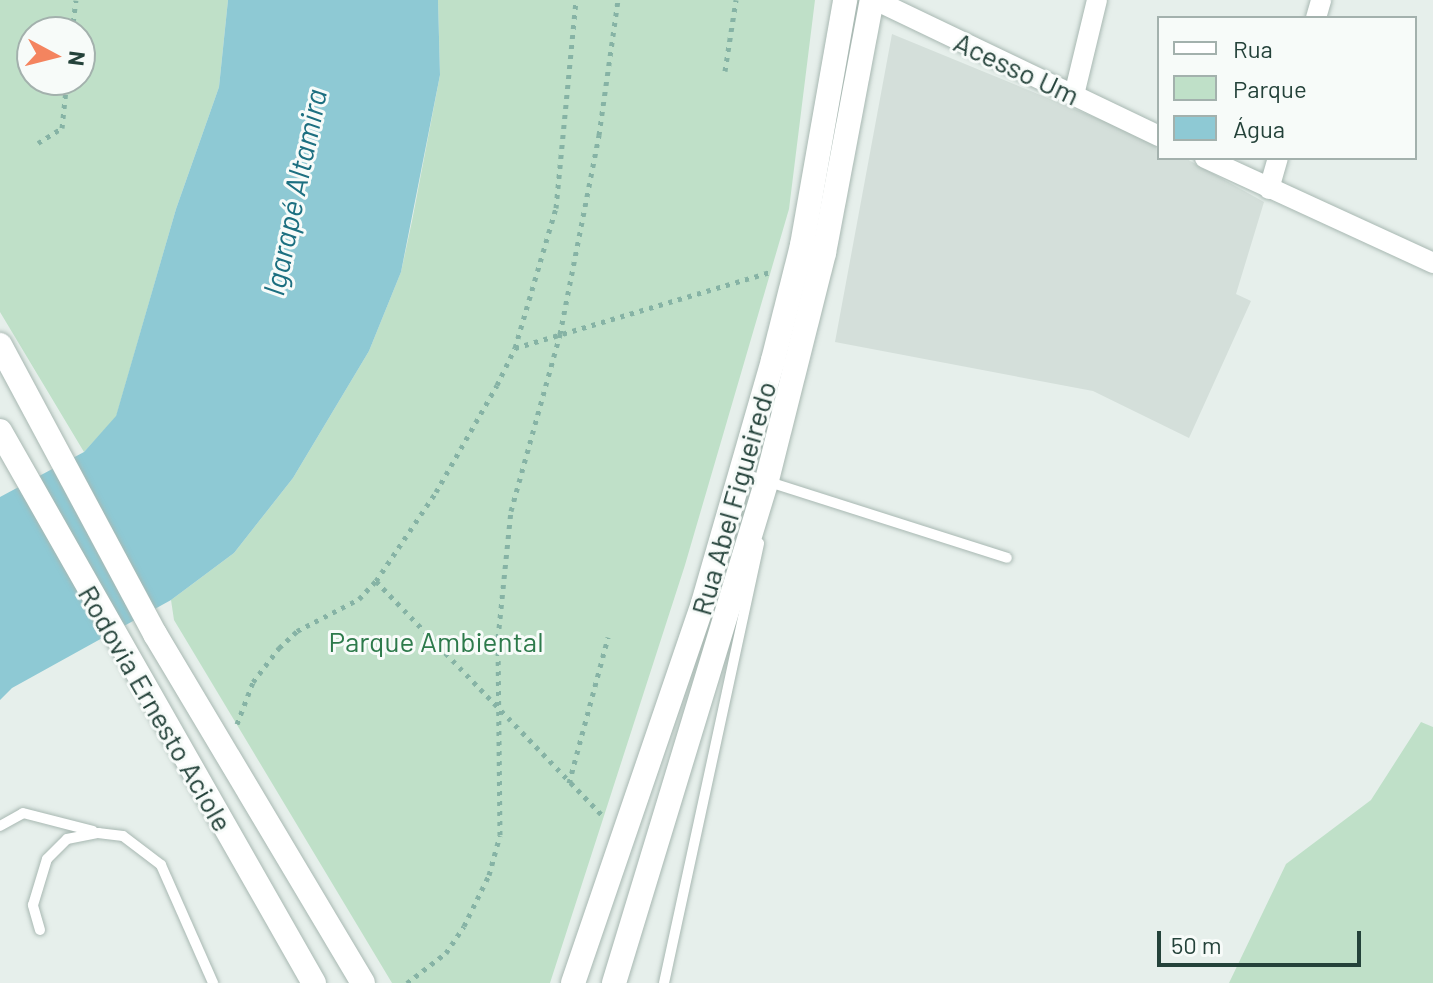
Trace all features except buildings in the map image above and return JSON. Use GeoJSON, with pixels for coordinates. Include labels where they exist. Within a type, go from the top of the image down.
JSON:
{"type":"FeatureCollection","features":[{"type":"Feature","properties":{"kind":"street","name":"Rua Abel Figueiredo"},"geometry":{"type":"LineString","coordinates":[[573,983],[621,834],[703,603],[741,473],[797,264],[845,0]]}},
{"type":"Feature","properties":{"kind":"street","name":"Rua Abel Figueiredo"},"geometry":{"type":"LineString","coordinates":[[614,983],[770,480],[824,253],[873,0]]}},
{"type":"Feature","properties":{"kind":"street","name":"Acesso Um"},"geometry":{"type":"LineString","coordinates":[[873,0],[1157,135]]}},
{"type":"Feature","properties":{"kind":"street"},"geometry":{"type":"LineString","coordinates":[[1074,95],[1097,0]]}},
{"type":"Feature","properties":{"kind":"street"},"geometry":{"type":"LineString","coordinates":[[1209,160],[1433,263]]}},
{"type":"Feature","properties":{"kind":"street"},"geometry":{"type":"LineString","coordinates":[[1269,189],[1277,160]]}},
{"type":"Feature","properties":{"kind":"street","name":"Rodovia Ernesto Aciole"},"geometry":{"type":"LineString","coordinates":[[0,345],[57,444],[155,634],[363,983]]}},
{"type":"Feature","properties":{"kind":"street","name":"Rodovia Ernesto Aciole"},"geometry":{"type":"LineString","coordinates":[[0,431],[121,651],[314,983]]}},
{"type":"Feature","properties":{"kind":"lane"},"geometry":{"type":"LineString","coordinates":[[741,473],[1007,558]]}},
{"type":"Feature","properties":{"kind":"lane"},"geometry":{"type":"LineString","coordinates":[[664,983],[770,480]]}},
{"type":"Feature","properties":{"kind":"lane"},"geometry":{"type":"LineString","coordinates":[[0,826],[23,813],[98,833],[123,836],[161,865],[213,983]]}},
{"type":"Feature","properties":{"kind":"lane"},"geometry":{"type":"LineString","coordinates":[[40,930],[33,905],[47,859],[67,839],[98,833]]}},
{"type":"Feature","properties":{"kind":"path"},"geometry":{"type":"LineString","coordinates":[[236,725],[253,682],[279,648],[297,631],[359,599],[376,581],[471,434],[515,348],[556,208],[576,0]]}},
{"type":"Feature","properties":{"kind":"path"},"geometry":{"type":"LineString","coordinates":[[407,983],[446,953],[489,875],[501,813],[496,708],[511,511],[560,334],[599,135],[618,0]]}},
{"type":"Feature","properties":{"kind":"path"},"geometry":{"type":"LineString","coordinates":[[725,71],[736,0]]}},
{"type":"Feature","properties":{"kind":"path"},"geometry":{"type":"LineString","coordinates":[[38,143],[62,128],[65,96]]}},
{"type":"Feature","properties":{"kind":"path"},"geometry":{"type":"LineString","coordinates":[[515,348],[797,264]]}},
{"type":"Feature","properties":{"kind":"path"},"geometry":{"type":"LineString","coordinates":[[376,581],[569,784],[621,834]]}},
{"type":"Feature","properties":{"kind":"path"},"geometry":{"type":"LineString","coordinates":[[569,784],[608,637]]}},
{"type":"Feature","properties":{"kind":"shaded area"},"geometry":{"type":"Polygon","coordinates":[[[892,34],[1155,142],[1157,160],[1189,160],[1264,202],[1236,294],[1251,301],[1189,438],[1093,391],[835,342],[892,34]]]}},
{"type":"Feature","properties":{"kind":"green space"},"geometry":{"type":"Polygon","coordinates":[[[0,0],[228,0],[219,87],[176,209],[116,417],[84,452],[0,312],[0,0]]]}},
{"type":"Feature","properties":{"kind":"green space","name":"Parque Ambiental"},"geometry":{"type":"Polygon","coordinates":[[[438,0],[815,0],[789,209],[685,565],[550,983],[392,983],[174,620],[171,600],[234,553],[293,478],[369,351],[401,272],[412,221],[440,75],[438,0]]]}},
{"type":"Feature","properties":{"kind":"green space"},"geometry":{"type":"Polygon","coordinates":[[[1421,722],[1433,727],[1433,983],[1229,983],[1286,864],[1371,800],[1421,722]]]}},
{"type":"Feature","properties":{"kind":"water","name":"Igarapé Altamira"},"geometry":{"type":"Polygon","coordinates":[[[228,0],[438,0],[440,75],[401,272],[369,351],[293,478],[234,553],[171,600],[12,688],[0,700],[0,497],[84,452],[116,416],[176,209],[219,87],[228,0]]]}}]}
